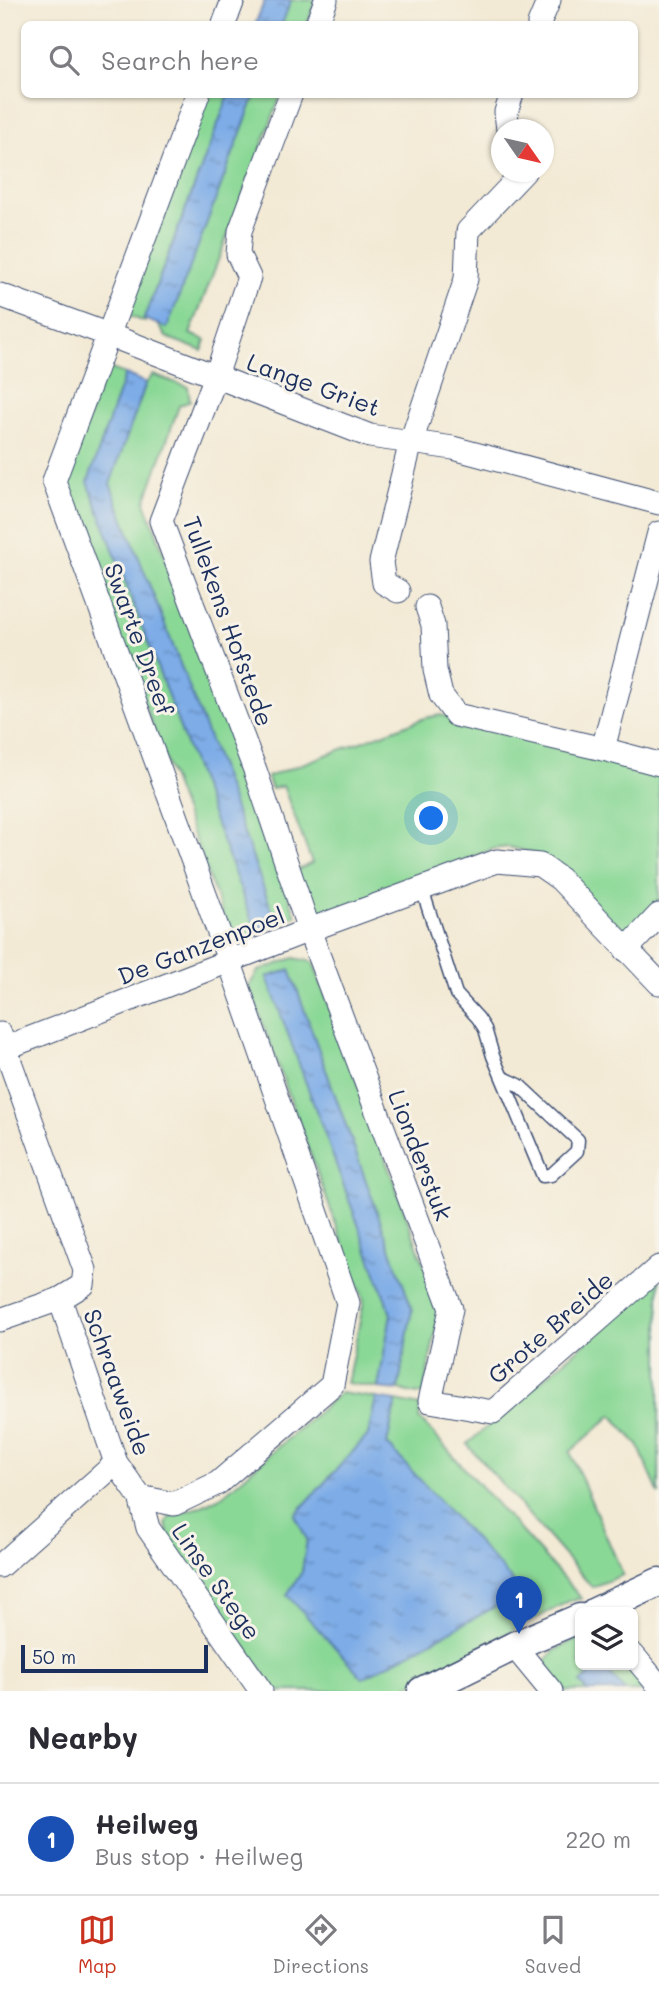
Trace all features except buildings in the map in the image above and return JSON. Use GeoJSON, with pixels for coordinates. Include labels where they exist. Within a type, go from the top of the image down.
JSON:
{"type":"FeatureCollection","features":[{"type":"Feature","properties":{"kind":"street"},"geometry":{"type":"LineString","coordinates":[[225,21],[233,0]]}},
{"type":"Feature","properties":{"kind":"street"},"geometry":{"type":"LineString","coordinates":[[318,21],[326,0]]}},
{"type":"Feature","properties":{"kind":"street"},"geometry":{"type":"LineString","coordinates":[[540,21],[549,0]]}},
{"type":"Feature","properties":{"kind":"street","name":"Swarte Dreef"},"geometry":{"type":"LineString","coordinates":[[197,98],[54,481],[230,962]]}},
{"type":"Feature","properties":{"kind":"street","name":"Tullekens Hofstede"},"geometry":{"type":"LineString","coordinates":[[290,98],[240,231],[237,254],[249,277],[216,376],[161,521],[256,770],[309,930]]}},
{"type":"Feature","properties":{"kind":"street"},"geometry":{"type":"LineString","coordinates":[[507,119],[511,98]]}},
{"type":"Feature","properties":{"kind":"street"},"geometry":{"type":"LineString","coordinates":[[398,591],[384,583],[381,562],[411,442],[466,279],[468,231],[515,182]]}},
{"type":"Feature","properties":{"kind":"street","name":"Lange Griet"},"geometry":{"type":"LineString","coordinates":[[0,295],[370,436],[453,448],[659,503]]}},
{"type":"Feature","properties":{"kind":"street"},"geometry":{"type":"LineString","coordinates":[[603,748],[659,533]]}},
{"type":"Feature","properties":{"kind":"street"},"geometry":{"type":"LineString","coordinates":[[427,607],[433,625],[435,670],[441,695],[456,715],[470,726],[603,748],[659,764]]}},
{"type":"Feature","properties":{"kind":"street","name":"De Ganzenpoel"},"geometry":{"type":"LineString","coordinates":[[2,1045],[497,861],[540,865],[560,879],[659,984]]}},
{"type":"Feature","properties":{"kind":"street"},"geometry":{"type":"LineString","coordinates":[[626,950],[659,915]]}},
{"type":"Feature","properties":{"kind":"street","name":"Lionderstuk"},"geometry":{"type":"LineString","coordinates":[[309,930],[451,1309],[430,1401]]}},
{"type":"Feature","properties":{"kind":"street"},"geometry":{"type":"LineString","coordinates":[[139,1497],[174,1504],[218,1483],[332,1385],[348,1303],[230,962]]}},
{"type":"Feature","properties":{"kind":"street","name":"Schraaweide"},"geometry":{"type":"LineString","coordinates":[[2,1045],[85,1270],[83,1285],[61,1298],[116,1463],[139,1497]]}},
{"type":"Feature","properties":{"kind":"street","name":"Grote Breide"},"geometry":{"type":"LineString","coordinates":[[430,1401],[493,1412],[659,1267]]}},
{"type":"Feature","properties":{"kind":"street"},"geometry":{"type":"LineString","coordinates":[[0,1320],[61,1298]]}},
{"type":"Feature","properties":{"kind":"street"},"geometry":{"type":"LineString","coordinates":[[0,1566],[116,1463]]}},
{"type":"Feature","properties":{"kind":"street","name":"Linse Stege"},"geometry":{"type":"LineString","coordinates":[[139,1497],[148,1528],[261,1691]]}},
{"type":"Feature","properties":{"kind":"street"},"geometry":{"type":"LineString","coordinates":[[607,1607],[659,1582]]}},
{"type":"Feature","properties":{"kind":"street"},"geometry":{"type":"LineString","coordinates":[[422,1691],[514,1646],[575,1621]]}},
{"type":"Feature","properties":{"kind":"street"},"geometry":{"type":"LineString","coordinates":[[514,1646],[551,1691]]}},
{"type":"Feature","properties":{"kind":"street"},"geometry":{"type":"LineString","coordinates":[[638,1661],[659,1686]]}},
{"type":"Feature","properties":{"kind":"lane"},"geometry":{"type":"LineString","coordinates":[[422,889],[456,994],[485,1029],[502,1077],[543,1175],[551,1175],[577,1151],[578,1140],[519,1085],[502,1077]]}},
{"type":"Feature","properties":{"kind":"green space"},"geometry":{"type":"Polygon","coordinates":[[[291,0],[316,0],[308,21],[283,21],[291,0]]]}},
{"type":"Feature","properties":{"kind":"green space"},"geometry":{"type":"Polygon","coordinates":[[[206,98],[228,98],[144,318],[145,322],[124,314],[206,98]]]}},
{"type":"Feature","properties":{"kind":"green space"},"geometry":{"type":"Polygon","coordinates":[[[254,98],[280,98],[190,334],[206,340],[202,351],[166,337],[158,324],[167,327],[254,98]]]}},
{"type":"Feature","properties":{"kind":"green space"},"geometry":{"type":"Polygon","coordinates":[[[106,367],[125,374],[88,482],[256,931],[232,940],[64,487],[106,367]]]}},
{"type":"Feature","properties":{"kind":"green space"},"geometry":{"type":"Polygon","coordinates":[[[153,375],[188,387],[190,401],[179,406],[145,502],[296,916],[276,923],[214,751],[110,484],[146,383],[153,375]]]}},
{"type":"Feature","properties":{"kind":"green space"},"geometry":{"type":"Polygon","coordinates":[[[440,715],[659,771],[659,899],[623,935],[552,863],[530,852],[508,847],[493,849],[323,916],[314,916],[295,871],[312,863],[283,786],[272,789],[267,777],[425,718],[440,715]]]}},
{"type":"Feature","properties":{"kind":"green space"},"geometry":{"type":"Polygon","coordinates":[[[294,958],[313,962],[440,1308],[423,1395],[398,1390],[412,1309],[290,970],[268,977],[391,1314],[378,1388],[347,1383],[364,1301],[249,986],[258,971],[294,958]]]}},
{"type":"Feature","properties":{"kind":"green space"},"geometry":{"type":"Polygon","coordinates":[[[659,1280],[659,1494],[638,1445],[612,1415],[570,1452],[623,1575],[592,1587],[467,1444],[659,1280]]]}},
{"type":"Feature","properties":{"kind":"green space"},"geometry":{"type":"Polygon","coordinates":[[[340,1393],[376,1398],[368,1435],[295,1515],[307,1539],[302,1572],[287,1595],[512,1581],[387,1444],[396,1401],[420,1406],[419,1418],[582,1599],[571,1600],[398,1691],[277,1691],[170,1544],[166,1523],[170,1516],[200,1507],[222,1496],[340,1393]]]}},
{"type":"Feature","properties":{"kind":"green space"},"geometry":{"type":"Polygon","coordinates":[[[575,1640],[575,1670],[595,1670],[580,1683],[587,1691],[565,1691],[548,1671],[545,1661],[555,1650],[575,1640]]]}},
{"type":"Feature","properties":{"kind":"green space"},"geometry":{"type":"Polygon","coordinates":[[[606,1670],[632,1670],[650,1691],[625,1691],[606,1670]]]}},
{"type":"Feature","properties":{"kind":"water"},"geometry":{"type":"Polygon","coordinates":[[[265,0],[291,0],[283,21],[256,21],[265,0]]]}},
{"type":"Feature","properties":{"kind":"water"},"geometry":{"type":"Polygon","coordinates":[[[228,98],[254,98],[167,328],[144,319],[228,98]]]}},
{"type":"Feature","properties":{"kind":"water"},"geometry":{"type":"Polygon","coordinates":[[[125,374],[146,383],[110,484],[214,751],[276,923],[256,931],[88,482],[125,374]]]}},
{"type":"Feature","properties":{"kind":"water"},"geometry":{"type":"Polygon","coordinates":[[[290,970],[412,1309],[398,1390],[378,1388],[391,1314],[267,977],[290,970]]]}},
{"type":"Feature","properties":{"kind":"water"},"geometry":{"type":"Polygon","coordinates":[[[376,1398],[396,1401],[387,1444],[513,1581],[508,1600],[363,1678],[287,1595],[302,1572],[307,1540],[295,1515],[368,1435],[376,1398]]]}},
{"type":"Feature","properties":{"kind":"water"},"geometry":{"type":"Polygon","coordinates":[[[595,1670],[606,1670],[625,1691],[587,1691],[580,1683],[595,1670]]]}},
{"type":"Feature","properties":{"kind":"place","name":"Heilweg"},"geometry":{"type":"Point","coordinates":[519,1634]}}]}
